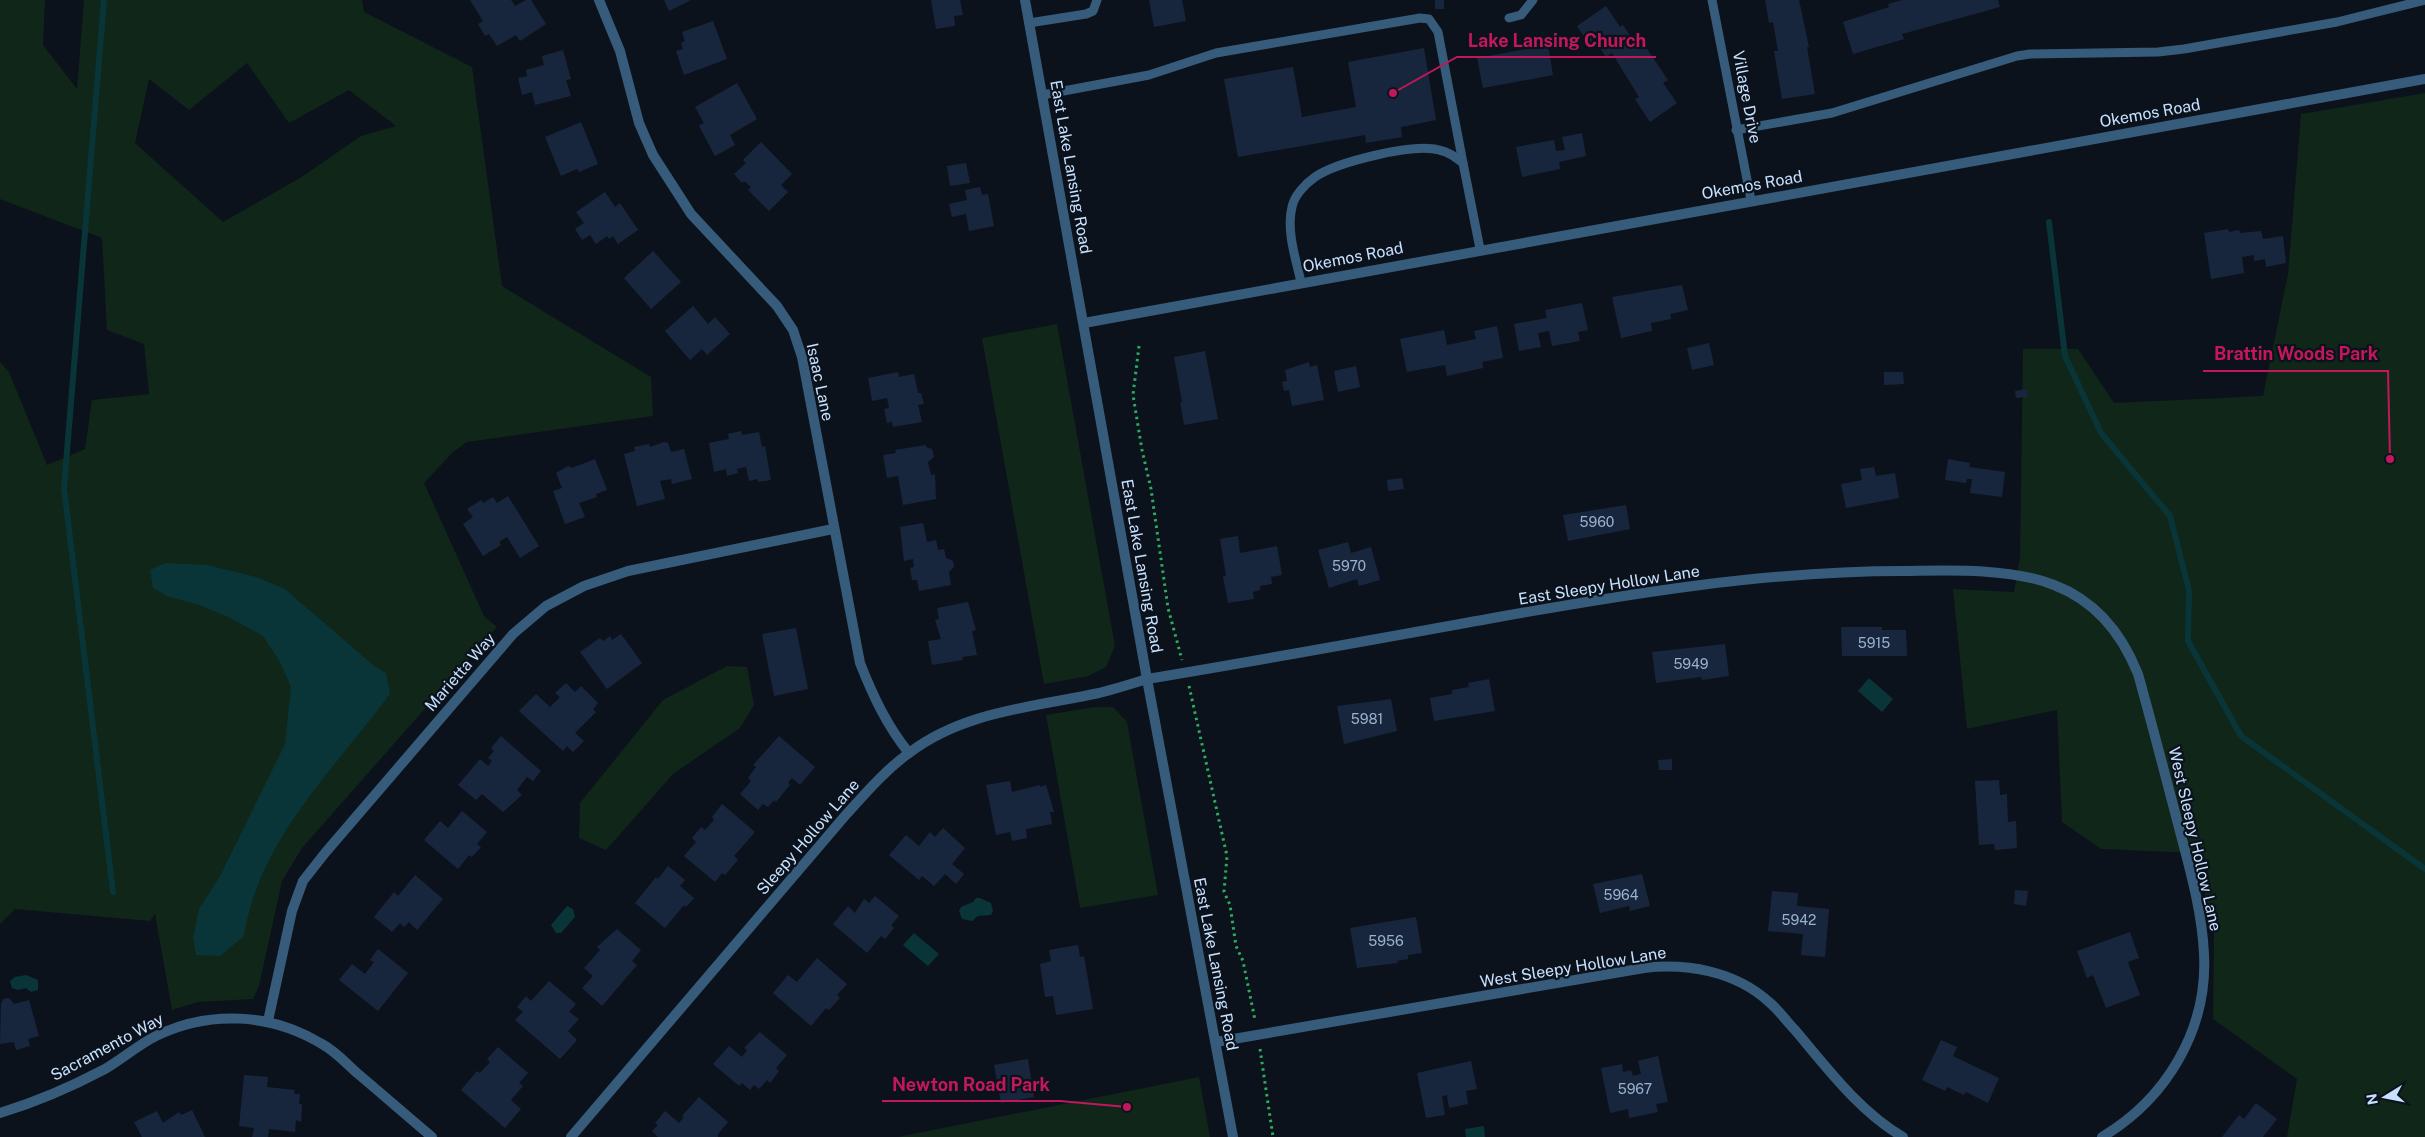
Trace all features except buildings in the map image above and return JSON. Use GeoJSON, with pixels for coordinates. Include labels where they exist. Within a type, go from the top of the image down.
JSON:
{"type":"FeatureCollection","features":[{"type":"Feature","properties":{"kind":"street","name":"Isaac Lane"},"geometry":{"type":"LineString","coordinates":[[599,0],[620,51],[639,123],[653,155],[691,214],[777,306],[792,330],[802,357],[833,529],[860,663],[872,694],[893,733],[909,753]]}},
{"type":"Feature","properties":{"kind":"street","name":"East Lake Lansing Road"},"geometry":{"type":"LineString","coordinates":[[1025,0],[1146,679],[1233,1137]]}},
{"type":"Feature","properties":{"kind":"street","name":"Okemos Road"},"geometry":{"type":"LineString","coordinates":[[1084,323],[1480,249],[2425,79]]}},
{"type":"Feature","properties":{"kind":"street","name":"Marietta Way"},"geometry":{"type":"LineString","coordinates":[[268,1021],[292,911],[303,881],[513,634],[546,606],[584,586],[628,571],[833,529]]}},
{"type":"Feature","properties":{"kind":"street","name":"East Sleepy Hollow Lane"},"geometry":{"type":"LineString","coordinates":[[1146,679],[1586,602],[1674,589],[1821,573],[1930,571],[2019,576],[2053,585],[2077,597]]}},
{"type":"Feature","properties":{"kind":"street","name":"West Sleepy Hollow Lane"},"geometry":{"type":"LineString","coordinates":[[2077,597],[2103,617],[2118,635],[2138,674],[2188,863],[2202,930],[2204,955],[2200,1006],[2182,1053],[2154,1095],[2136,1113],[2102,1137]]}},
{"type":"Feature","properties":{"kind":"street","name":"Sleepy Hollow Lane"},"geometry":{"type":"LineString","coordinates":[[571,1137],[844,817],[875,783],[909,753],[939,734],[980,718],[1100,692],[1146,679]]}},
{"type":"Feature","properties":{"kind":"street","name":"West Sleepy Hollow Lane"},"geometry":{"type":"LineString","coordinates":[[1216,1042],[1644,968],[1662,966],[1700,969],[1736,981],[1770,1002],[1855,1100],[1872,1116],[1903,1137]]}},
{"type":"Feature","properties":{"kind":"street","name":"Sacramento Way"},"geometry":{"type":"LineString","coordinates":[[0,1113],[69,1087],[106,1068],[154,1037],[183,1024],[216,1018],[268,1021],[293,1029],[324,1045],[432,1137]]}},
{"type":"Feature","properties":{"kind":"lane"},"geometry":{"type":"LineString","coordinates":[[1029,23],[1086,14],[1093,11],[1097,0]]}},
{"type":"Feature","properties":{"kind":"lane"},"geometry":{"type":"LineString","coordinates":[[1509,18],[1521,15],[1533,0]]}},
{"type":"Feature","properties":{"kind":"lane","name":"Village Drive"},"geometry":{"type":"LineString","coordinates":[[1712,0],[1751,200]]}},
{"type":"Feature","properties":{"kind":"lane"},"geometry":{"type":"LineString","coordinates":[[1736,130],[1832,113],[2016,56],[2030,54],[2158,52],[2184,49],[2337,22],[2425,0]]}},
{"type":"Feature","properties":{"kind":"lane"},"geometry":{"type":"LineString","coordinates":[[1042,95],[1150,75],[1216,53],[1420,18],[1429,19],[1438,32],[1480,249]]}},
{"type":"Feature","properties":{"kind":"lane"},"geometry":{"type":"LineString","coordinates":[[1301,282],[1290,223],[1292,206],[1301,190],[1315,177],[1360,159],[1403,150],[1438,149],[1452,154],[1463,163]]}},
{"type":"Feature","properties":{"kind":"path"},"geometry":{"type":"LineString","coordinates":[[1139,346],[1133,395],[1142,450],[1151,489],[1168,608],[1186,672],[1227,856],[1224,892],[1233,916],[1236,946],[1243,961],[1258,1036],[1273,1137]]}},
{"type":"Feature","properties":{"kind":"shaded area"},"geometry":{"type":"Polygon","coordinates":[[[0,0],[45,0],[43,45],[77,89],[84,0],[362,0],[364,12],[472,67],[502,286],[651,377],[653,416],[467,442],[453,452],[424,483],[484,616],[497,627],[302,848],[282,881],[259,986],[253,999],[198,1002],[172,1010],[155,914],[150,921],[15,909],[0,924],[0,362],[9,372],[47,465],[85,449],[92,400],[149,394],[144,344],[107,330],[102,238],[0,199],[0,0]],[[247,63],[189,110],[149,79],[135,143],[223,222],[300,178],[361,136],[396,126],[349,90],[289,123],[247,63]]]}},
{"type":"Feature","properties":{"kind":"shaded area"},"geometry":{"type":"Polygon","coordinates":[[[2425,93],[2425,1137],[2287,1137],[2297,1079],[2213,1019],[2214,935],[2196,853],[2101,849],[2062,822],[2057,710],[1967,729],[1953,589],[2014,592],[2020,557],[2023,349],[2078,349],[2114,403],[2263,396],[2288,274],[2301,114],[2425,93]]]}},
{"type":"Feature","properties":{"kind":"shaded area"},"geometry":{"type":"Polygon","coordinates":[[[1057,324],[1115,646],[1106,667],[1088,676],[1044,684],[982,338],[1057,324]]]}},
{"type":"Feature","properties":{"kind":"shaded area"},"geometry":{"type":"Polygon","coordinates":[[[165,563],[207,565],[256,577],[285,589],[373,665],[386,673],[390,694],[323,778],[282,837],[265,868],[252,901],[244,936],[220,956],[196,955],[193,938],[199,909],[219,878],[285,744],[291,687],[280,662],[263,636],[230,618],[197,604],[169,597],[153,588],[150,570],[165,563]]]}},
{"type":"Feature","properties":{"kind":"shaded area"},"geometry":{"type":"Polygon","coordinates":[[[727,666],[747,667],[754,705],[740,728],[673,774],[606,850],[579,838],[580,803],[663,700],[727,666]]]}},
{"type":"Feature","properties":{"kind":"shaded area"},"geometry":{"type":"Polygon","coordinates":[[[1869,678],[1893,699],[1882,712],[1858,691],[1869,678]]]}},
{"type":"Feature","properties":{"kind":"shaded area"},"geometry":{"type":"Polygon","coordinates":[[[1094,707],[1113,707],[1127,722],[1158,895],[1080,908],[1046,715],[1094,707]]]}},
{"type":"Feature","properties":{"kind":"shaded area"},"geometry":{"type":"Polygon","coordinates":[[[976,898],[991,903],[993,911],[991,915],[978,916],[972,921],[962,919],[959,911],[961,907],[973,902],[976,898]]]}},
{"type":"Feature","properties":{"kind":"shaded area"},"geometry":{"type":"Polygon","coordinates":[[[567,906],[573,909],[575,917],[561,933],[556,933],[551,925],[567,906]]]}},
{"type":"Feature","properties":{"kind":"shaded area"},"geometry":{"type":"Polygon","coordinates":[[[914,933],[939,954],[928,966],[903,945],[914,933]]]}},
{"type":"Feature","properties":{"kind":"shaded area"},"geometry":{"type":"Polygon","coordinates":[[[26,975],[38,980],[38,990],[31,992],[26,988],[18,990],[12,988],[10,981],[15,977],[26,975]]]}},
{"type":"Feature","properties":{"kind":"shaded area"},"geometry":{"type":"Polygon","coordinates":[[[1199,1077],[1210,1137],[898,1137],[1199,1077]]]}},
{"type":"Feature","properties":{"kind":"shaded area"},"geometry":{"type":"Polygon","coordinates":[[[1484,1126],[1485,1137],[1466,1137],[1465,1129],[1484,1126]]]}},
{"type":"Feature","properties":{"kind":"waterway"},"geometry":{"type":"LineString","coordinates":[[104,0],[64,488],[113,892]]}},
{"type":"Feature","properties":{"kind":"waterway"},"geometry":{"type":"LineString","coordinates":[[2049,222],[2065,356],[2101,433],[2170,516],[2189,590],[2188,641],[2241,736],[2425,869]]}},
{"type":"Feature","properties":{"kind":"place","name":"Lake Lansing Church"},"geometry":{"type":"Point","coordinates":[1393,93]}},
{"type":"Feature","properties":{"kind":"place","name":"Brattin Woods Park"},"geometry":{"type":"Point","coordinates":[2390,459]}},
{"type":"Feature","properties":{"kind":"place","name":"Newton Road Park"},"geometry":{"type":"Point","coordinates":[1127,1107]}}]}
